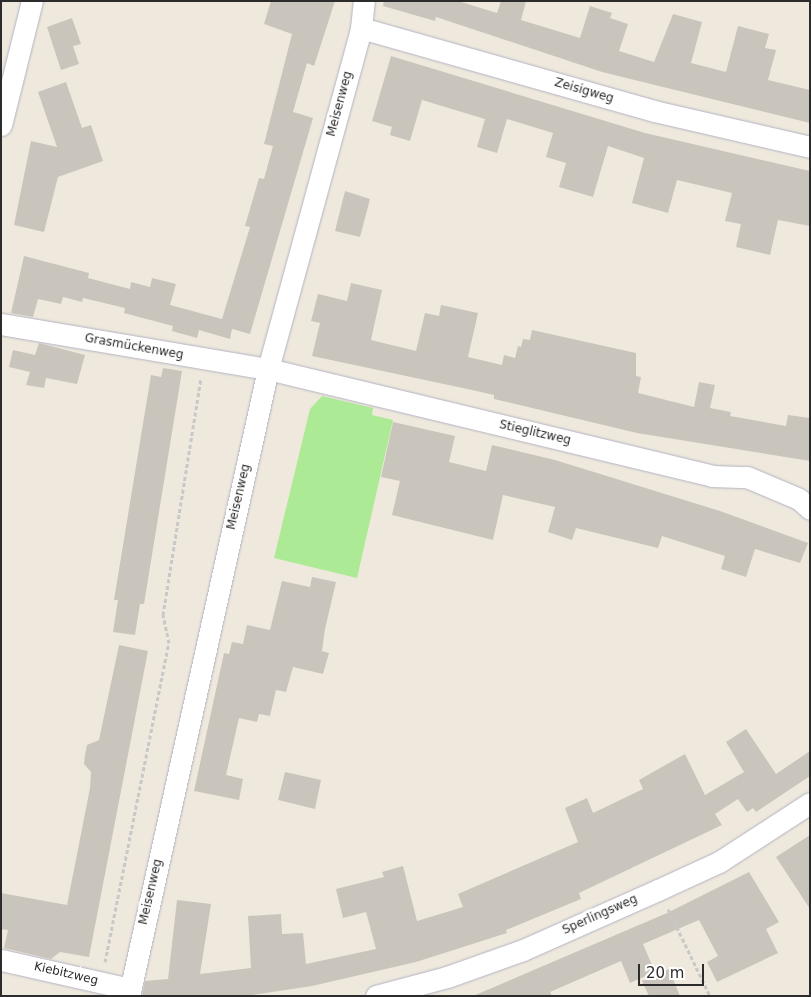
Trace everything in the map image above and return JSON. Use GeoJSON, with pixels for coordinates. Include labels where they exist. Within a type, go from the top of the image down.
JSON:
{"type":"FeatureCollection","features":[{"type":"Feature","properties":{"kind":"street"},"geometry":{"type":"LineString","coordinates":[[1,125],[32,1]]}},
{"type":"Feature","properties":{"kind":"street","name":"Meisenweg"},"geometry":{"type":"LineString","coordinates":[[130,992],[268,369],[361,28],[364,1]]}},
{"type":"Feature","properties":{"kind":"street","name":"Zeisigweg"},"geometry":{"type":"LineString","coordinates":[[361,28],[654,110],[810,147]]}},
{"type":"Feature","properties":{"kind":"street","name":"Grasmückenweg"},"geometry":{"type":"LineString","coordinates":[[1,324],[268,369]]}},
{"type":"Feature","properties":{"kind":"street","name":"Stieglitzweg"},"geometry":{"type":"LineString","coordinates":[[268,369],[712,476],[747,477],[806,502]]}},
{"type":"Feature","properties":{"kind":"street","name":"Sperlingsweg"},"geometry":{"type":"LineString","coordinates":[[376,996],[447,977],[522,950],[658,890],[719,862],[810,803]]}},
{"type":"Feature","properties":{"kind":"street","name":"Kiebitzweg"},"geometry":{"type":"LineString","coordinates":[[1,960],[101,982],[130,992]]}},
{"type":"Feature","properties":{"kind":"path"},"geometry":{"type":"LineString","coordinates":[[101,982],[169,643],[163,615],[204,358]]}},
{"type":"Feature","properties":{"kind":"path"},"geometry":{"type":"LineString","coordinates":[[658,890],[710,996]]}},
{"type":"Feature","properties":{"kind":"green space"},"geometry":{"type":"Polygon","coordinates":[[[322,396],[373,408],[372,415],[393,420],[357,578],[274,558],[310,409],[322,396]]]}},
{"type":"Feature","properties":{"kind":"building"},"geometry":{"type":"Polygon","coordinates":[[[271,1],[335,1],[314,66],[307,63],[293,112],[313,118],[250,334],[232,329],[230,339],[199,330],[197,338],[172,331],[173,326],[124,313],[125,308],[83,298],[82,302],[63,297],[61,304],[38,299],[33,317],[11,313],[24,256],[89,273],[88,278],[130,289],[131,282],[150,287],[152,278],[176,284],[170,305],[222,319],[250,227],[245,226],[259,178],[264,179],[273,146],[264,144],[292,34],[264,24],[271,1]]]}},
{"type":"Feature","properties":{"kind":"building"},"geometry":{"type":"Polygon","coordinates":[[[384,1],[458,1],[497,13],[501,1],[526,1],[521,20],[580,38],[590,6],[612,13],[610,18],[628,24],[619,51],[654,62],[673,14],[702,22],[691,63],[726,72],[738,26],[769,34],[765,48],[776,50],[768,80],[810,90],[810,123],[602,72],[436,17],[435,21],[383,6],[384,1]]]}},
{"type":"Feature","properties":{"kind":"building"},"geometry":{"type":"Polygon","coordinates":[[[72,18],[81,44],[73,46],[79,64],[61,70],[47,27],[72,18]]]}},
{"type":"Feature","properties":{"kind":"building"},"geometry":{"type":"Polygon","coordinates":[[[391,56],[645,133],[810,171],[810,226],[778,220],[770,255],[736,247],[741,224],[725,221],[732,193],[677,180],[668,213],[632,203],[644,158],[608,146],[593,197],[559,187],[566,163],[546,157],[553,133],[507,119],[497,153],[477,147],[485,119],[422,100],[410,141],[390,135],[392,127],[372,121],[391,56]]]}},
{"type":"Feature","properties":{"kind":"building"},"geometry":{"type":"Polygon","coordinates":[[[66,82],[82,128],[91,125],[103,161],[58,177],[44,232],[14,225],[31,141],[57,147],[38,92],[66,82]]]}},
{"type":"Feature","properties":{"kind":"building"},"geometry":{"type":"Polygon","coordinates":[[[345,191],[370,199],[360,237],[335,231],[345,191]]]}},
{"type":"Feature","properties":{"kind":"building"},"geometry":{"type":"Polygon","coordinates":[[[351,283],[382,290],[371,340],[416,351],[425,313],[439,316],[441,305],[478,313],[468,357],[502,365],[504,355],[515,358],[518,346],[521,347],[523,339],[530,340],[532,330],[636,353],[636,376],[641,377],[638,393],[694,407],[699,382],[715,385],[710,408],[731,412],[730,416],[786,426],[788,415],[810,418],[810,461],[637,433],[494,399],[494,395],[312,356],[320,323],[311,321],[318,294],[347,301],[351,283]]]}},
{"type":"Feature","properties":{"kind":"building"},"geometry":{"type":"Polygon","coordinates":[[[39,343],[85,355],[77,384],[46,378],[44,388],[26,385],[30,372],[9,367],[13,350],[35,355],[39,343]]]}},
{"type":"Feature","properties":{"kind":"building"},"geometry":{"type":"Polygon","coordinates":[[[163,368],[182,371],[144,604],[140,604],[135,635],[113,632],[118,600],[114,600],[151,375],[161,377],[163,368]]]}},
{"type":"Feature","properties":{"kind":"building"},"geometry":{"type":"Polygon","coordinates":[[[393,422],[455,436],[449,462],[486,471],[492,445],[555,460],[720,511],[808,543],[800,563],[755,549],[746,577],[721,569],[725,556],[662,536],[658,548],[576,528],[572,540],[548,532],[555,507],[503,495],[493,540],[392,515],[400,481],[381,477],[393,422]]]}},
{"type":"Feature","properties":{"kind":"building"},"geometry":{"type":"Polygon","coordinates":[[[312,577],[336,582],[325,629],[322,651],[329,653],[323,674],[293,667],[286,692],[276,690],[270,716],[259,714],[257,722],[239,718],[226,775],[243,779],[239,800],[194,791],[224,653],[229,654],[232,642],[243,644],[247,625],[270,630],[282,581],[310,587],[312,577]]]}},
{"type":"Feature","properties":{"kind":"building"},"geometry":{"type":"Polygon","coordinates":[[[119,645],[148,651],[89,957],[60,952],[51,959],[4,948],[8,930],[1,929],[1,893],[67,905],[90,788],[91,772],[84,764],[87,745],[99,740],[119,645]]]}},
{"type":"Feature","properties":{"kind":"building"},"geometry":{"type":"Polygon","coordinates":[[[746,729],[776,774],[810,751],[810,776],[756,812],[753,808],[747,812],[738,799],[715,814],[722,825],[579,893],[581,899],[506,930],[507,933],[416,962],[312,986],[246,996],[142,996],[145,981],[168,979],[177,900],[211,904],[200,974],[251,968],[248,916],[281,914],[282,934],[303,933],[306,964],[376,949],[366,912],[343,918],[336,889],[384,877],[382,872],[403,866],[417,921],[463,907],[458,894],[578,842],[565,808],[587,798],[593,813],[643,789],[639,780],[685,754],[705,795],[744,772],[726,742],[746,729]]]}},
{"type":"Feature","properties":{"kind":"building"},"geometry":{"type":"Polygon","coordinates":[[[285,772],[321,780],[315,809],[278,800],[285,772]]]}},
{"type":"Feature","properties":{"kind":"building"},"geometry":{"type":"Polygon","coordinates":[[[810,835],[810,909],[776,857],[810,835]]]}},
{"type":"Feature","properties":{"kind":"building"},"geometry":{"type":"Polygon","coordinates":[[[749,872],[779,922],[766,929],[778,953],[717,982],[707,962],[718,956],[699,920],[643,944],[655,972],[630,983],[621,961],[550,992],[552,996],[473,996],[667,913],[749,872]]]}},
{"type":"Feature","properties":{"kind":"building"},"geometry":{"type":"Polygon","coordinates":[[[669,969],[680,996],[649,996],[642,981],[669,969]]]}}]}
